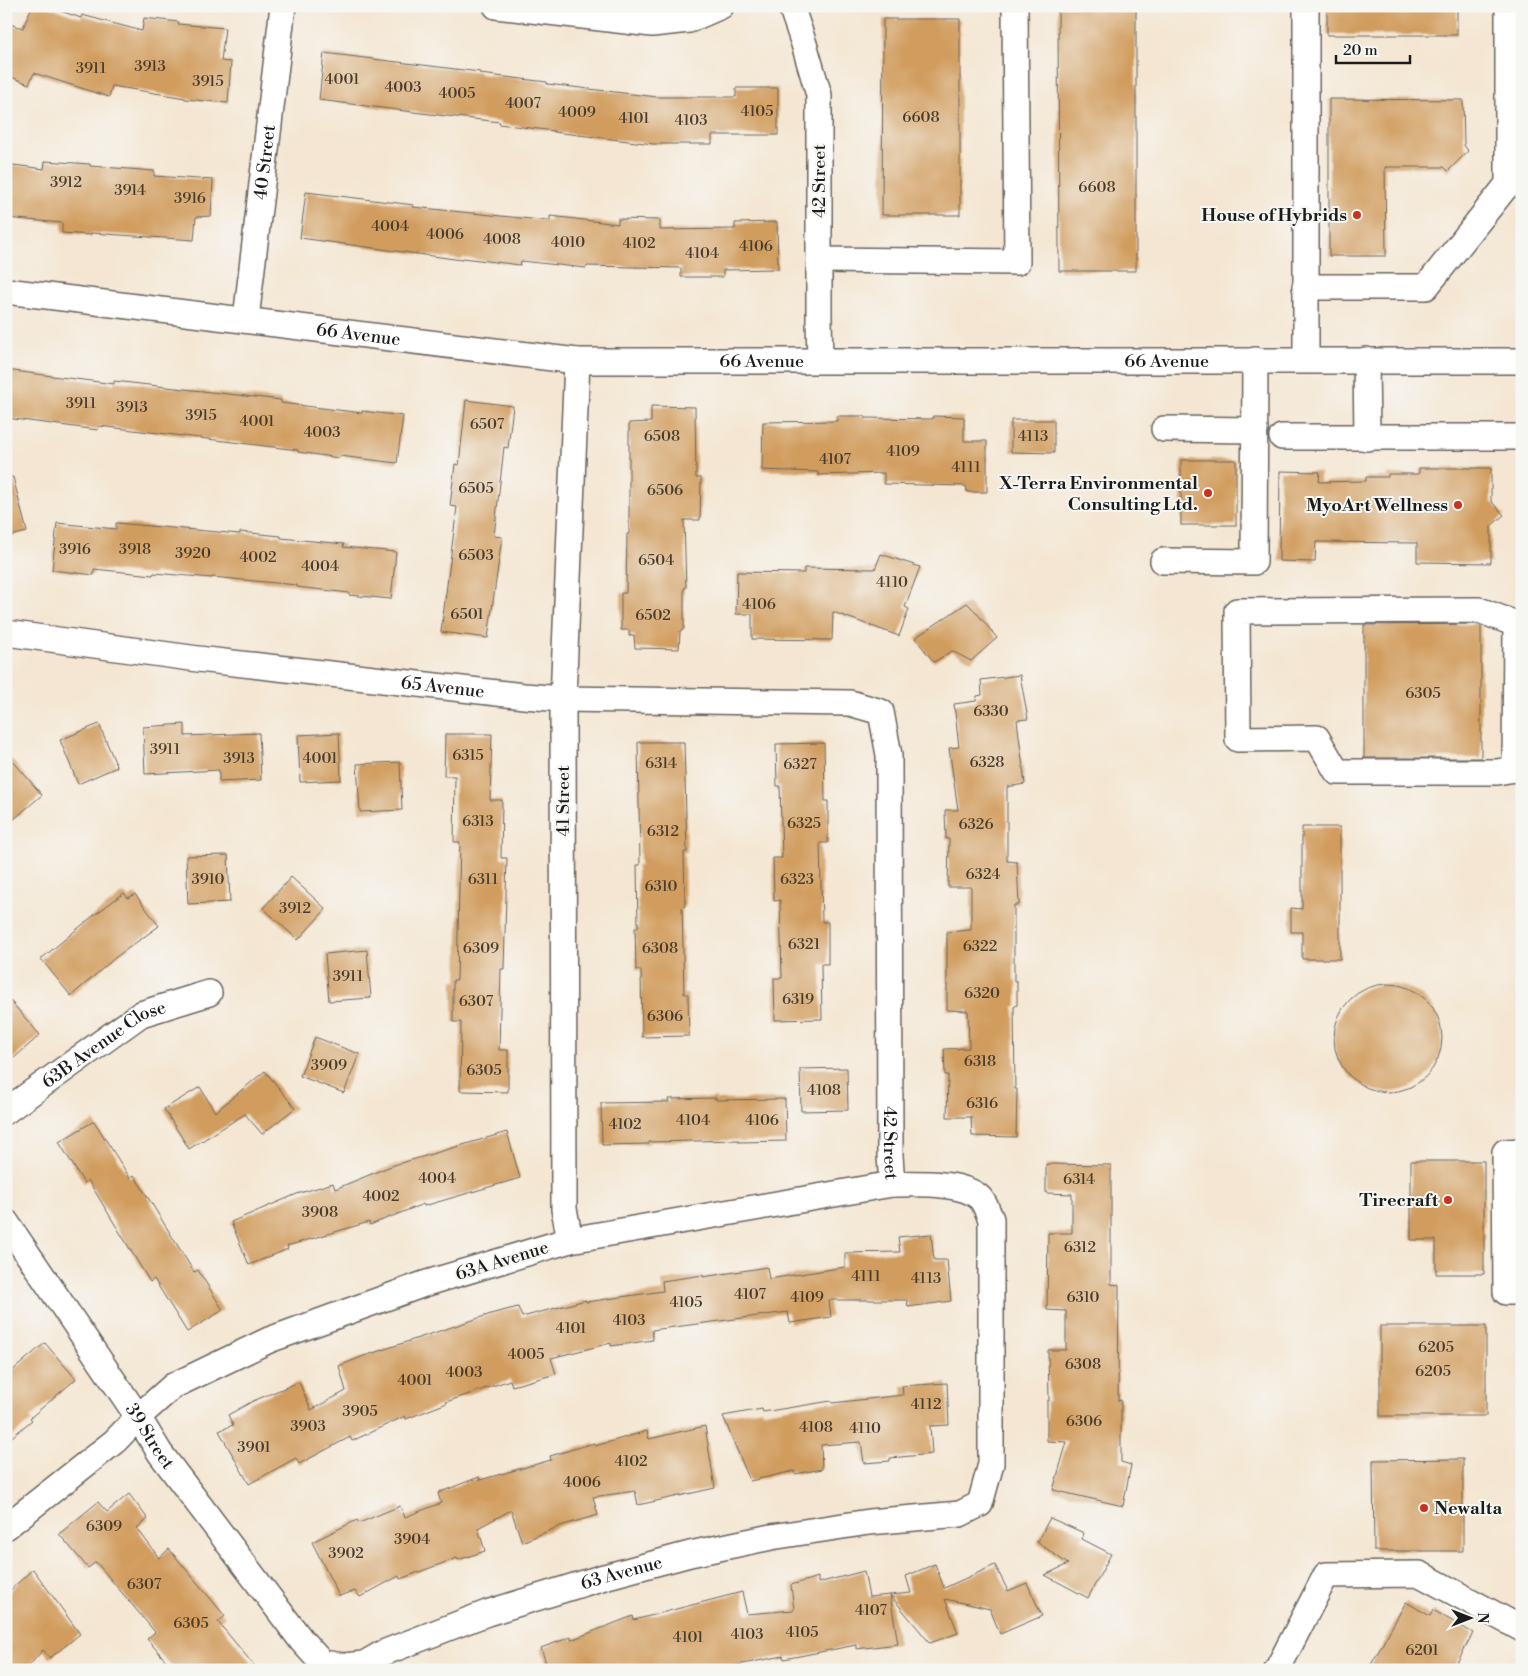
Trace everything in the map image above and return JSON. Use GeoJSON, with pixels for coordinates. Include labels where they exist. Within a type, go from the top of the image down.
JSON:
{"type":"FeatureCollection","features":[{"type":"Feature","properties":{"kind":"street","name":"40 Street"},"geometry":{"type":"LineString","coordinates":[[246,319],[284,6]]}},
{"type":"Feature","properties":{"kind":"street"},"geometry":{"type":"LineString","coordinates":[[496,6],[652,24],[689,20],[721,6]]}},
{"type":"Feature","properties":{"kind":"street","name":"42 Street"},"geometry":{"type":"LineString","coordinates":[[791,6],[819,95],[820,360]]}},
{"type":"Feature","properties":{"kind":"street"},"geometry":{"type":"LineString","coordinates":[[819,260],[1017,262],[1015,6]]}},
{"type":"Feature","properties":{"kind":"street"},"geometry":{"type":"LineString","coordinates":[[1306,6],[1306,360]]}},
{"type":"Feature","properties":{"kind":"street"},"geometry":{"type":"LineString","coordinates":[[1305,287],[1426,288],[1515,184],[1508,6]]}},
{"type":"Feature","properties":{"kind":"street","name":"66 Avenue"},"geometry":{"type":"LineString","coordinates":[[6,291],[577,361],[1522,361]]}},
{"type":"Feature","properties":{"kind":"street"},"geometry":{"type":"LineString","coordinates":[[1163,561],[1254,562],[1255,360]]}},
{"type":"Feature","properties":{"kind":"street"},"geometry":{"type":"LineString","coordinates":[[1366,360],[1367,438]]}},
{"type":"Feature","properties":{"kind":"street","name":"41 Street"},"geometry":{"type":"LineString","coordinates":[[570,1240],[564,1209],[563,698],[577,361]]}},
{"type":"Feature","properties":{"kind":"street"},"geometry":{"type":"LineString","coordinates":[[1164,429],[1255,430]]}},
{"type":"Feature","properties":{"kind":"street"},"geometry":{"type":"LineString","coordinates":[[1282,437],[1522,437]]}},
{"type":"Feature","properties":{"kind":"street"},"geometry":{"type":"LineString","coordinates":[[1479,610],[1519,624],[1519,769],[1497,772],[1338,772],[1317,738],[1238,739],[1237,611],[1479,610]]}},
{"type":"Feature","properties":{"kind":"street","name":"65 Avenue"},"geometry":{"type":"LineString","coordinates":[[6,633],[198,659],[524,696],[850,703],[881,712]]}},
{"type":"Feature","properties":{"kind":"street","name":"42 Street"},"geometry":{"type":"LineString","coordinates":[[881,712],[889,755],[890,1146],[892,1184],[928,1184],[964,1189],[980,1199],[990,1219],[991,1464],[980,1504],[960,1514]]}},
{"type":"Feature","properties":{"kind":"street","name":"63B Avenue Close"},"geometry":{"type":"LineString","coordinates":[[6,1111],[141,1014],[209,993]]}},
{"type":"Feature","properties":{"kind":"street"},"geometry":{"type":"LineString","coordinates":[[1522,1151],[1505,1152],[1506,1292],[1522,1292]]}},
{"type":"Feature","properties":{"kind":"street","name":"63A Avenue"},"geometry":{"type":"LineString","coordinates":[[6,1527],[115,1440],[172,1386],[269,1340],[424,1284],[570,1240],[892,1184]]}},
{"type":"Feature","properties":{"kind":"street","name":"39 Street"},"geometry":{"type":"LineString","coordinates":[[6,1222],[138,1417],[160,1453],[302,1641]]}},
{"type":"Feature","properties":{"kind":"street","name":"63 Avenue"},"geometry":{"type":"LineString","coordinates":[[302,1641],[322,1663],[344,1666],[364,1664],[383,1653],[487,1613],[604,1577],[690,1554],[771,1537],[869,1522],[960,1514]]}},
{"type":"Feature","properties":{"kind":"street"},"geometry":{"type":"LineString","coordinates":[[1279,1669],[1326,1575],[1420,1574],[1522,1629]]}},
{"type":"Feature","properties":{"kind":"building"},"geometry":{"type":"Polygon","coordinates":[[[32,6],[46,6],[81,18],[82,15],[142,31],[144,18],[179,22],[178,24],[225,28],[221,61],[231,62],[228,103],[185,99],[112,86],[109,97],[34,73],[29,84],[6,75],[6,23],[23,28],[32,6]]]}},
{"type":"Feature","properties":{"kind":"building"},"geometry":{"type":"Polygon","coordinates":[[[1058,6],[1136,6],[1136,271],[1059,271],[1058,6]]]}},
{"type":"Feature","properties":{"kind":"building"},"geometry":{"type":"Polygon","coordinates":[[[1327,6],[1457,6],[1457,35],[1327,35],[1327,6]]]}},
{"type":"Feature","properties":{"kind":"building"},"geometry":{"type":"Polygon","coordinates":[[[883,19],[960,19],[960,215],[882,215],[883,19]]]}},
{"type":"Feature","properties":{"kind":"building"},"geometry":{"type":"Polygon","coordinates":[[[324,53],[480,72],[480,74],[547,82],[547,84],[657,97],[736,97],[736,88],[778,88],[778,135],[712,135],[712,144],[653,144],[499,124],[500,122],[319,100],[324,53]]]}},
{"type":"Feature","properties":{"kind":"building","name":"House of Hybrids"},"geometry":{"type":"Polygon","coordinates":[[[1329,99],[1463,100],[1464,145],[1468,151],[1448,171],[1444,167],[1385,167],[1386,256],[1329,256],[1329,99]]]}},
{"type":"Feature","properties":{"kind":"building"},"geometry":{"type":"Polygon","coordinates":[[[45,161],[154,171],[154,176],[213,180],[211,216],[196,217],[194,240],[91,233],[91,235],[62,233],[62,223],[6,218],[6,164],[44,169],[45,161]]]}},
{"type":"Feature","properties":{"kind":"building"},"geometry":{"type":"Polygon","coordinates":[[[306,192],[414,205],[413,207],[550,221],[550,216],[618,224],[618,219],[660,220],[660,230],[735,229],[735,223],[777,222],[778,269],[723,270],[723,277],[681,277],[681,268],[587,266],[586,268],[521,261],[520,265],[463,258],[462,260],[300,238],[306,192]]]}},
{"type":"Feature","properties":{"kind":"building"},"geometry":{"type":"Polygon","coordinates":[[[6,370],[114,384],[114,381],[281,400],[281,403],[403,416],[397,463],[340,456],[339,458],[298,452],[298,450],[99,426],[98,430],[6,418],[6,370]]]}},
{"type":"Feature","properties":{"kind":"building"},"geometry":{"type":"Polygon","coordinates":[[[466,400],[513,406],[508,448],[504,447],[494,536],[502,537],[488,638],[441,632],[457,507],[450,506],[455,464],[459,465],[466,400]]]}},
{"type":"Feature","properties":{"kind":"building"},"geometry":{"type":"Polygon","coordinates":[[[651,406],[695,407],[696,478],[701,478],[700,520],[684,520],[686,588],[684,588],[684,629],[680,631],[679,649],[635,648],[634,635],[629,636],[629,630],[621,630],[621,593],[626,593],[627,534],[629,534],[629,423],[651,422],[651,406]]]}},
{"type":"Feature","properties":{"kind":"building"},"geometry":{"type":"Polygon","coordinates":[[[837,416],[933,419],[933,416],[964,417],[964,441],[987,441],[987,492],[967,492],[966,486],[884,484],[884,473],[818,475],[818,472],[762,470],[763,422],[837,421],[837,416]]]}},
{"type":"Feature","properties":{"kind":"building"},"geometry":{"type":"Polygon","coordinates":[[[1011,420],[1054,420],[1054,453],[1011,452],[1011,420]]]}},
{"type":"Feature","properties":{"kind":"building","name":"X-Terra Environmental Consulting Ltd."},"geometry":{"type":"Polygon","coordinates":[[[1181,460],[1236,460],[1236,525],[1181,525],[1181,460]]]}},
{"type":"Feature","properties":{"kind":"building"},"geometry":{"type":"Polygon","coordinates":[[[1419,468],[1491,468],[1491,501],[1504,515],[1491,526],[1491,563],[1417,562],[1417,543],[1316,542],[1315,562],[1279,561],[1280,471],[1320,472],[1319,482],[1366,481],[1366,477],[1388,477],[1388,474],[1419,474],[1419,468]]]}},
{"type":"Feature","properties":{"kind":"building"},"geometry":{"type":"Polygon","coordinates":[[[13,477],[27,532],[6,537],[6,478],[13,477]]]}},
{"type":"Feature","properties":{"kind":"building"},"geometry":{"type":"Polygon","coordinates":[[[57,523],[116,529],[116,523],[240,534],[240,532],[344,544],[343,547],[396,552],[391,599],[349,595],[349,593],[297,587],[297,585],[212,577],[154,573],[153,575],[94,569],[94,575],[52,570],[57,523]]]}},
{"type":"Feature","properties":{"kind":"building"},"geometry":{"type":"Polygon","coordinates":[[[881,554],[920,567],[905,607],[909,609],[899,636],[833,612],[832,640],[752,639],[752,614],[736,614],[737,572],[804,573],[804,568],[875,569],[881,554]]]}},
{"type":"Feature","properties":{"kind":"building"},"geometry":{"type":"Polygon","coordinates":[[[967,603],[997,638],[971,661],[952,651],[934,662],[915,638],[967,603]]]}},
{"type":"Feature","properties":{"kind":"building"},"geometry":{"type":"Polygon","coordinates":[[[1476,624],[1481,626],[1481,758],[1364,758],[1364,625],[1476,624]]]}},
{"type":"Feature","properties":{"kind":"building"},"geometry":{"type":"Polygon","coordinates":[[[1020,675],[1028,719],[1017,720],[1025,784],[1007,787],[1007,861],[1017,862],[1019,905],[1014,905],[1014,981],[1017,981],[1017,1005],[1014,1007],[1015,1089],[1017,1089],[1016,1137],[972,1136],[971,1117],[947,1117],[948,1075],[945,1075],[944,1049],[969,1048],[968,1011],[947,1010],[947,932],[971,930],[971,887],[948,887],[949,839],[946,839],[945,810],[958,810],[949,748],[959,747],[954,704],[976,701],[977,696],[982,695],[981,680],[1020,675]]]}},
{"type":"Feature","properties":{"kind":"building"},"geometry":{"type":"Polygon","coordinates":[[[99,724],[117,767],[78,784],[60,740],[99,724]]]}},
{"type":"Feature","properties":{"kind":"building"},"geometry":{"type":"Polygon","coordinates":[[[185,724],[185,736],[259,733],[261,780],[219,782],[219,770],[145,774],[143,727],[185,724]]]}},
{"type":"Feature","properties":{"kind":"building"},"geometry":{"type":"Polygon","coordinates":[[[339,733],[341,780],[300,782],[298,735],[339,733]]]}},
{"type":"Feature","properties":{"kind":"building"},"geometry":{"type":"Polygon","coordinates":[[[445,734],[492,734],[490,800],[502,800],[501,858],[507,858],[504,969],[501,969],[499,1050],[508,1050],[508,1092],[460,1091],[461,1022],[453,1022],[453,980],[457,980],[460,842],[454,842],[455,776],[444,776],[445,734]]]}},
{"type":"Feature","properties":{"kind":"building"},"geometry":{"type":"Polygon","coordinates":[[[638,742],[684,742],[687,852],[684,852],[685,906],[682,907],[684,994],[688,994],[689,1036],[642,1037],[641,970],[636,970],[635,928],[638,928],[637,865],[640,865],[638,742]]]}},
{"type":"Feature","properties":{"kind":"building"},"geometry":{"type":"Polygon","coordinates":[[[824,743],[825,801],[828,801],[828,843],[820,843],[822,922],[828,922],[828,964],[821,964],[822,1019],[775,1020],[774,978],[782,978],[780,900],[774,901],[773,858],[782,858],[780,786],[777,786],[776,744],[824,743]]]}},
{"type":"Feature","properties":{"kind":"building"},"geometry":{"type":"Polygon","coordinates":[[[6,753],[42,795],[6,826],[6,753]]]}},
{"type":"Feature","properties":{"kind":"building"},"geometry":{"type":"Polygon","coordinates":[[[400,762],[402,810],[360,812],[357,764],[400,762]]]}},
{"type":"Feature","properties":{"kind":"building"},"geometry":{"type":"Polygon","coordinates":[[[1302,827],[1340,827],[1340,959],[1302,959],[1302,932],[1291,932],[1291,908],[1302,909],[1302,827]]]}},
{"type":"Feature","properties":{"kind":"building"},"geometry":{"type":"Polygon","coordinates":[[[228,855],[230,902],[188,904],[186,856],[228,855]]]}},
{"type":"Feature","properties":{"kind":"building"},"geometry":{"type":"Polygon","coordinates":[[[291,877],[326,909],[298,940],[263,908],[291,877]]]}},
{"type":"Feature","properties":{"kind":"building"},"geometry":{"type":"Polygon","coordinates":[[[124,893],[128,898],[135,894],[159,926],[116,957],[71,996],[41,959],[124,893]]]}},
{"type":"Feature","properties":{"kind":"building"},"geometry":{"type":"Polygon","coordinates":[[[367,950],[371,998],[329,1001],[325,954],[367,950]]]}},
{"type":"Feature","properties":{"kind":"building"},"geometry":{"type":"Polygon","coordinates":[[[1388,984],[1409,988],[1426,1000],[1438,1017],[1442,1038],[1438,1059],[1426,1076],[1409,1088],[1388,1092],[1367,1088],[1350,1076],[1338,1059],[1334,1038],[1338,1017],[1350,1000],[1367,988],[1388,984]]]}},
{"type":"Feature","properties":{"kind":"building"},"geometry":{"type":"Polygon","coordinates":[[[6,996],[40,1035],[6,1065],[6,996]]]}},
{"type":"Feature","properties":{"kind":"building"},"geometry":{"type":"Polygon","coordinates":[[[315,1037],[359,1054],[344,1093],[300,1076],[315,1037]]]}},
{"type":"Feature","properties":{"kind":"building"},"geometry":{"type":"Polygon","coordinates":[[[847,1068],[848,1110],[801,1111],[800,1069],[847,1068]]]}},
{"type":"Feature","properties":{"kind":"building"},"geometry":{"type":"Polygon","coordinates":[[[265,1071],[295,1108],[262,1134],[245,1114],[189,1149],[164,1109],[200,1087],[215,1112],[265,1071]]]}},
{"type":"Feature","properties":{"kind":"building"},"geometry":{"type":"Polygon","coordinates":[[[716,1098],[716,1100],[785,1099],[786,1141],[739,1142],[739,1140],[602,1145],[601,1103],[669,1102],[668,1099],[716,1098]]]}},
{"type":"Feature","properties":{"kind":"building"},"geometry":{"type":"Polygon","coordinates":[[[94,1121],[130,1178],[134,1175],[194,1272],[198,1270],[223,1310],[187,1332],[154,1279],[150,1282],[88,1180],[84,1183],[59,1142],[94,1121]]]}},
{"type":"Feature","properties":{"kind":"building"},"geometry":{"type":"Polygon","coordinates":[[[507,1132],[520,1178],[424,1206],[423,1204],[370,1225],[369,1222],[287,1246],[288,1249],[249,1265],[231,1222],[297,1194],[333,1183],[335,1189],[391,1166],[507,1132]]]}},
{"type":"Feature","properties":{"kind":"building","name":"Tirecraft"},"geometry":{"type":"Polygon","coordinates":[[[1411,1161],[1484,1161],[1484,1274],[1436,1274],[1436,1240],[1411,1240],[1411,1161]]]}},
{"type":"Feature","properties":{"kind":"building"},"geometry":{"type":"Polygon","coordinates":[[[1046,1164],[1111,1165],[1111,1284],[1119,1285],[1118,1401],[1121,1400],[1121,1462],[1131,1465],[1123,1506],[1053,1490],[1067,1442],[1047,1441],[1047,1401],[1049,1401],[1048,1350],[1066,1350],[1066,1311],[1047,1310],[1048,1233],[1072,1233],[1072,1194],[1046,1193],[1046,1164]]]}},
{"type":"Feature","properties":{"kind":"building"},"geometry":{"type":"Polygon","coordinates":[[[931,1234],[934,1260],[947,1260],[951,1301],[908,1307],[907,1300],[829,1300],[831,1317],[790,1323],[788,1312],[652,1330],[653,1340],[611,1346],[611,1343],[551,1358],[556,1374],[512,1386],[510,1380],[446,1402],[406,1419],[405,1416],[352,1441],[350,1437],[299,1464],[296,1458],[249,1484],[219,1431],[233,1425],[228,1415],[253,1401],[299,1382],[311,1410],[346,1391],[339,1366],[494,1313],[518,1307],[522,1317],[586,1300],[586,1302],[663,1291],[662,1281],[703,1275],[703,1277],[767,1267],[769,1279],[845,1267],[845,1253],[900,1252],[898,1237],[931,1234]]]}},
{"type":"Feature","properties":{"kind":"building"},"geometry":{"type":"Polygon","coordinates":[[[1380,1326],[1486,1326],[1486,1416],[1380,1416],[1380,1326]]]}},
{"type":"Feature","properties":{"kind":"building"},"geometry":{"type":"Polygon","coordinates":[[[45,1343],[76,1379],[30,1418],[32,1420],[6,1442],[6,1376],[45,1343]]]}},
{"type":"Feature","properties":{"kind":"building"},"geometry":{"type":"Polygon","coordinates":[[[947,1383],[949,1425],[930,1426],[932,1454],[890,1458],[890,1461],[864,1463],[861,1442],[821,1445],[822,1469],[795,1474],[794,1471],[750,1481],[723,1416],[762,1409],[763,1412],[831,1401],[832,1403],[903,1395],[902,1386],[947,1383]]]}},
{"type":"Feature","properties":{"kind":"building"},"geometry":{"type":"Polygon","coordinates":[[[705,1426],[715,1488],[638,1505],[635,1491],[593,1497],[598,1515],[560,1526],[522,1542],[511,1510],[478,1528],[485,1551],[458,1560],[457,1558],[400,1579],[399,1576],[360,1597],[355,1591],[339,1596],[312,1542],[357,1520],[359,1523],[400,1506],[405,1517],[441,1503],[438,1493],[479,1477],[480,1480],[551,1460],[550,1456],[594,1443],[595,1446],[647,1431],[649,1439],[705,1426]]]}},
{"type":"Feature","properties":{"kind":"building"},"geometry":{"type":"Polygon","coordinates":[[[1463,1459],[1463,1551],[1374,1551],[1373,1460],[1463,1459]]]}},
{"type":"Feature","properties":{"kind":"building"},"geometry":{"type":"Polygon","coordinates":[[[129,1494],[148,1519],[137,1528],[159,1558],[169,1549],[225,1616],[218,1622],[258,1670],[174,1670],[147,1639],[155,1632],[96,1562],[88,1568],[59,1534],[98,1502],[107,1512],[129,1494]]]}},
{"type":"Feature","properties":{"kind":"building"},"geometry":{"type":"Polygon","coordinates":[[[1050,1518],[1084,1533],[1082,1539],[1111,1554],[1088,1598],[1045,1575],[1068,1564],[1037,1542],[1050,1518]]]}},
{"type":"Feature","properties":{"kind":"building"},"geometry":{"type":"Polygon","coordinates":[[[935,1564],[944,1588],[995,1565],[1008,1591],[1027,1583],[1042,1616],[1000,1634],[990,1609],[945,1599],[958,1633],[930,1643],[890,1595],[911,1593],[906,1576],[935,1564]]]}},
{"type":"Feature","properties":{"kind":"building"},"geometry":{"type":"Polygon","coordinates":[[[33,1569],[80,1634],[50,1658],[43,1650],[25,1670],[6,1670],[6,1594],[33,1569]]]}},
{"type":"Feature","properties":{"kind":"building"},"geometry":{"type":"Polygon","coordinates":[[[864,1571],[869,1597],[890,1595],[898,1644],[856,1649],[856,1645],[784,1659],[783,1656],[712,1670],[548,1670],[541,1648],[571,1637],[571,1640],[633,1616],[634,1620],[742,1592],[747,1614],[794,1610],[791,1585],[818,1577],[818,1583],[864,1571]]]}},
{"type":"Feature","properties":{"kind":"building"},"geometry":{"type":"Polygon","coordinates":[[[1406,1602],[1430,1616],[1433,1610],[1473,1633],[1453,1670],[1368,1670],[1406,1602]]]}},
{"type":"Feature","properties":{"kind":"place","name":"House of Hybrids"},"geometry":{"type":"Point","coordinates":[1357,215]}},
{"type":"Feature","properties":{"kind":"place","name":"X-Terra Environmental Consulting Ltd."},"geometry":{"type":"Point","coordinates":[1208,493]}},
{"type":"Feature","properties":{"kind":"place","name":"MyoArt Wellness"},"geometry":{"type":"Point","coordinates":[1458,505]}},
{"type":"Feature","properties":{"kind":"place","name":"Tirecraft"},"geometry":{"type":"Point","coordinates":[1448,1200]}},
{"type":"Feature","properties":{"kind":"place","name":"Newalta"},"geometry":{"type":"Point","coordinates":[1424,1508]}}]}
